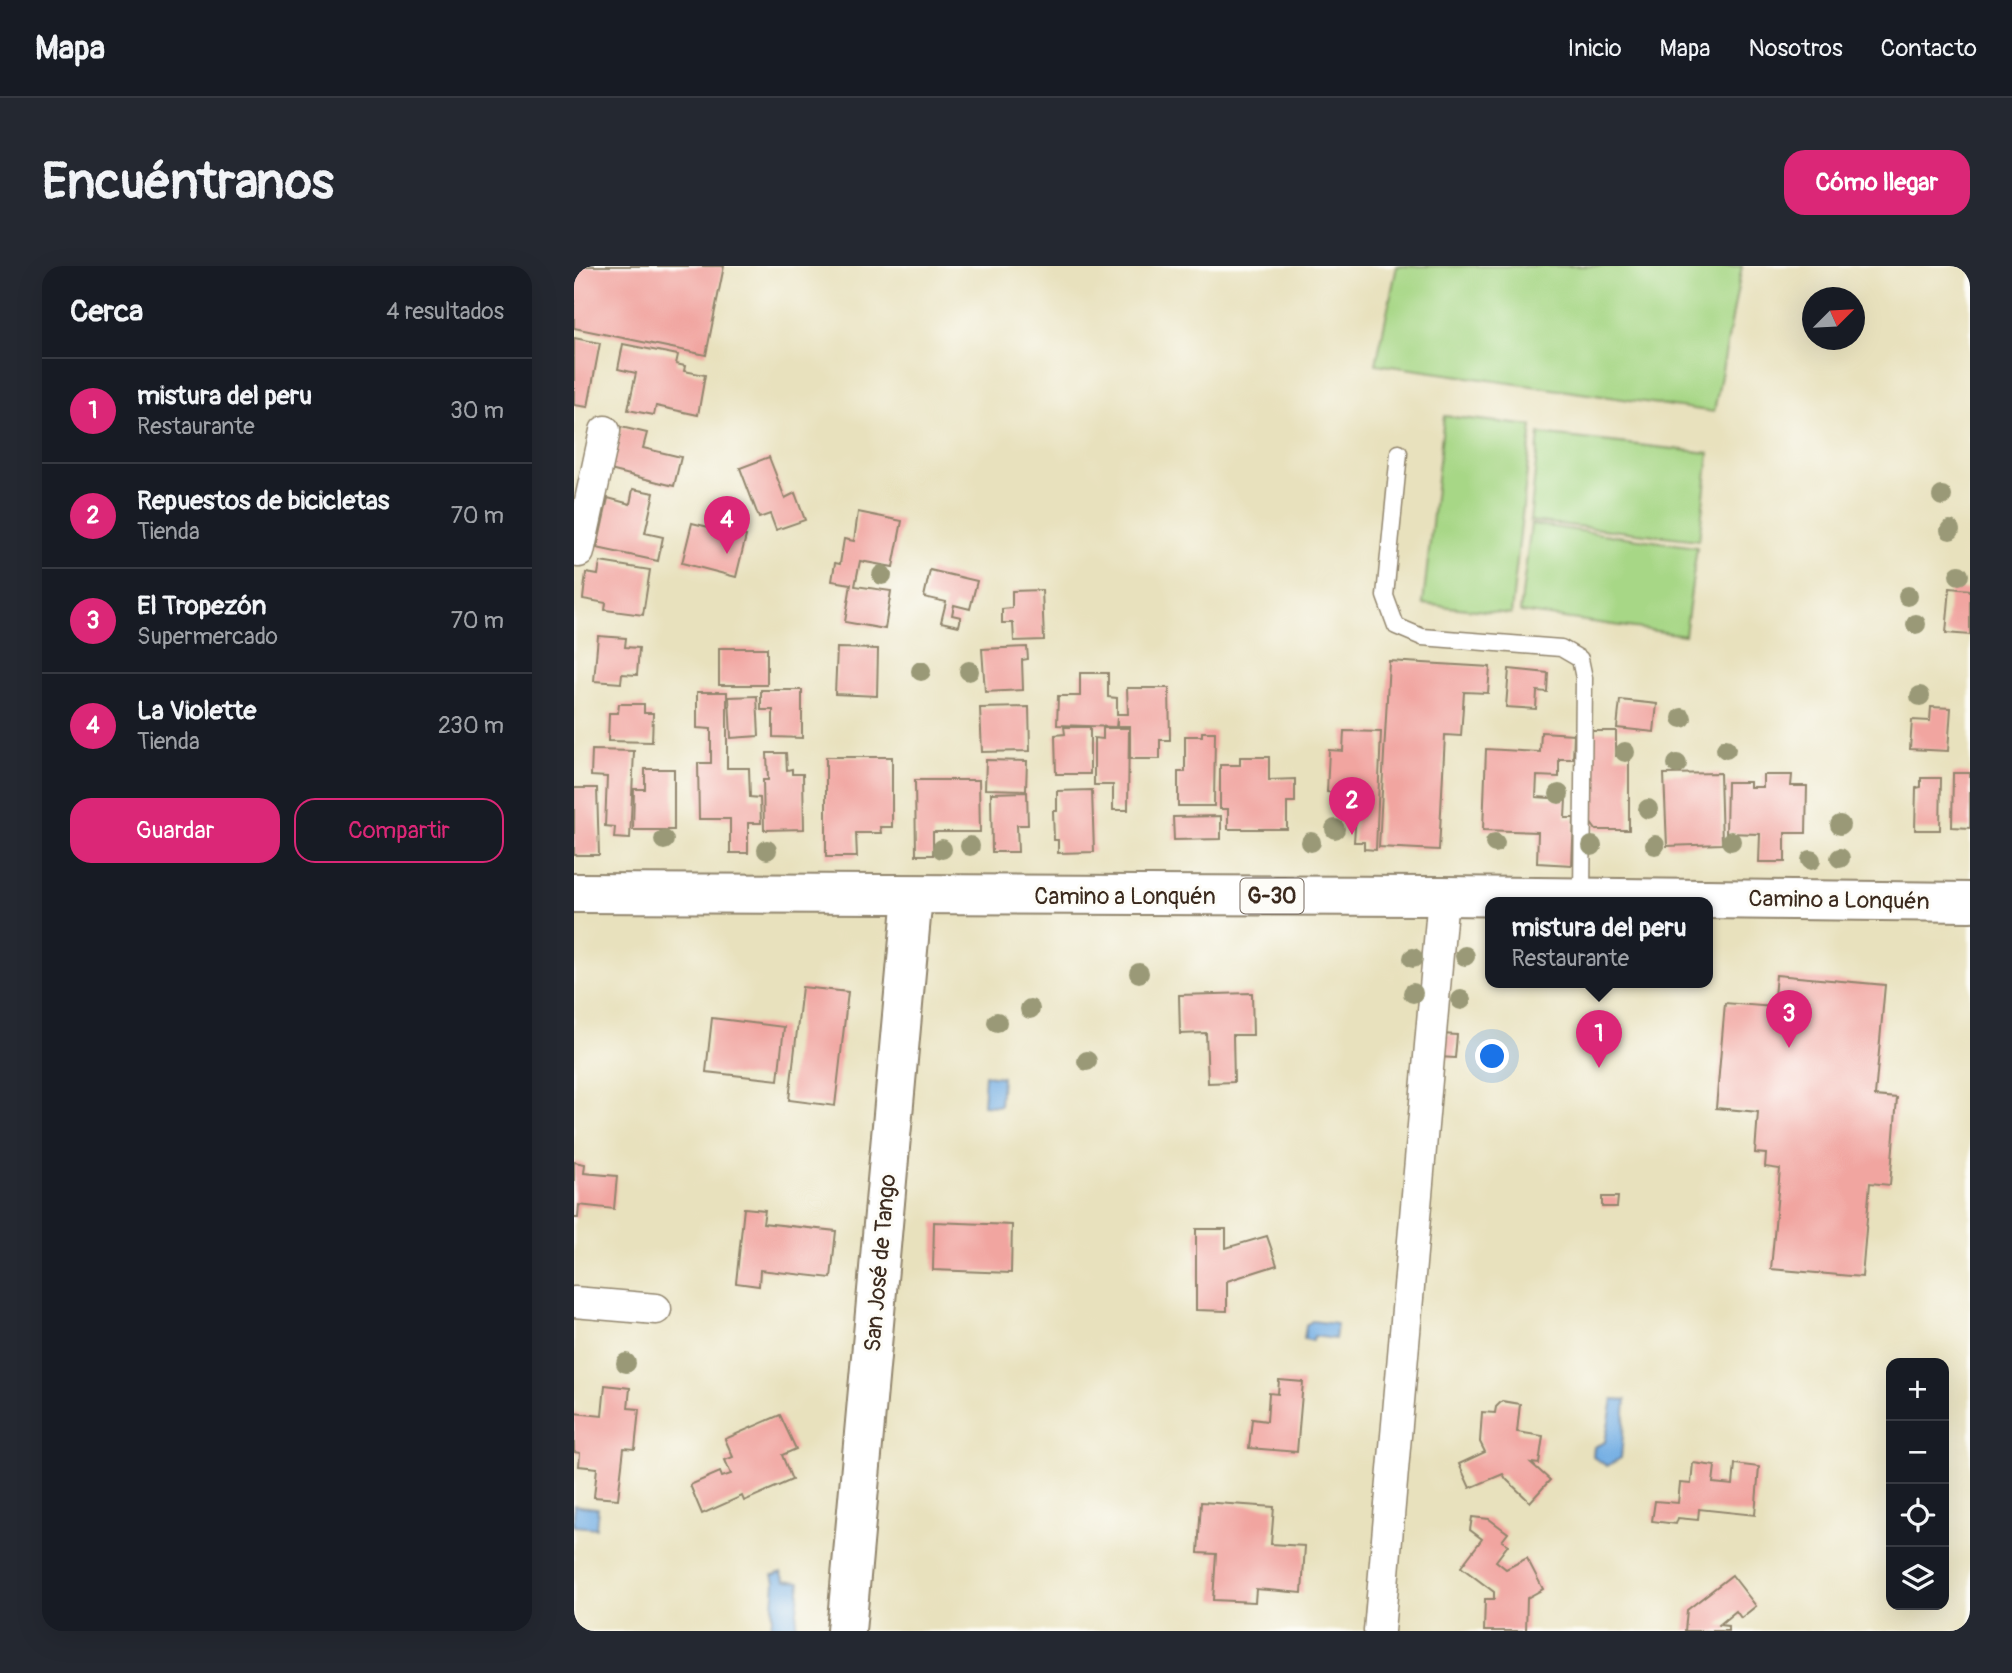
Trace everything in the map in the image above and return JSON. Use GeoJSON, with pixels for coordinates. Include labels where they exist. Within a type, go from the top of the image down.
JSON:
{"type":"FeatureCollection","features":[{"type":"Feature","properties":{"kind":"main road","name":"Camino a Lonquén"},"geometry":{"type":"LineString","coordinates":[[574,892],[1512,897]]}},
{"type":"Feature","properties":{"kind":"main road","name":"San José de Tango"},"geometry":{"type":"LineString","coordinates":[[846,1631],[913,895]]}},
{"type":"Feature","properties":{"kind":"main road","name":"Camino a Lonquén"},"geometry":{"type":"LineString","coordinates":[[1713,899],[1970,902]]}},
{"type":"Feature","properties":{"kind":"street"},"geometry":{"type":"LineString","coordinates":[[579,552],[582,494],[605,431]]}},
{"type":"Feature","properties":{"kind":"street"},"geometry":{"type":"LineString","coordinates":[[1379,1631],[1443,896]]}},
{"type":"Feature","properties":{"kind":"street"},"geometry":{"type":"LineString","coordinates":[[574,1302],[656,1309]]}},
{"type":"Feature","properties":{"kind":"lane"},"geometry":{"type":"LineString","coordinates":[[1399,453],[1385,596],[1396,626],[1422,637],[1561,648],[1580,659],[1584,678],[1582,897]]}},
{"type":"Feature","properties":{"kind":"green space"},"geometry":{"type":"Polygon","coordinates":[[[1397,266],[1742,266],[1714,412],[1376,364],[1397,266]]]}},
{"type":"Feature","properties":{"kind":"green space"},"geometry":{"type":"Polygon","coordinates":[[[1444,416],[1532,426],[1511,614],[1423,604],[1444,416]]]}},
{"type":"Feature","properties":{"kind":"green space"},"geometry":{"type":"Polygon","coordinates":[[[1539,434],[1709,453],[1699,540],[1530,521],[1539,434]]]}},
{"type":"Feature","properties":{"kind":"green space"},"geometry":{"type":"Polygon","coordinates":[[[1531,524],[1697,547],[1685,635],[1520,612],[1531,524]]]}},
{"type":"Feature","properties":{"kind":"water"},"geometry":{"type":"Polygon","coordinates":[[[985,1075],[1002,1077],[1000,1106],[983,1105],[985,1075]]]}},
{"type":"Feature","properties":{"kind":"water"},"geometry":{"type":"Polygon","coordinates":[[[1312,1321],[1337,1324],[1335,1339],[1314,1336],[1313,1341],[1304,1339],[1306,1325],[1312,1321]]]}},
{"type":"Feature","properties":{"kind":"water"},"geometry":{"type":"Polygon","coordinates":[[[1613,1399],[1626,1400],[1621,1458],[1607,1466],[1593,1457],[1594,1447],[1605,1442],[1613,1399]]]}},
{"type":"Feature","properties":{"kind":"water"},"geometry":{"type":"Polygon","coordinates":[[[574,1505],[598,1508],[596,1528],[574,1526],[574,1505]]]}},
{"type":"Feature","properties":{"kind":"water"},"geometry":{"type":"Polygon","coordinates":[[[781,1572],[785,1580],[800,1582],[795,1630],[771,1628],[775,1582],[773,1575],[781,1572]]]}},
{"type":"Feature","properties":{"kind":"building"},"geometry":{"type":"Polygon","coordinates":[[[574,266],[724,266],[706,355],[574,328],[574,266]]]}},
{"type":"Feature","properties":{"kind":"building"},"geometry":{"type":"Polygon","coordinates":[[[574,338],[600,343],[588,407],[574,405],[574,338]]]}},
{"type":"Feature","properties":{"kind":"building"},"geometry":{"type":"Polygon","coordinates":[[[623,344],[678,355],[676,364],[685,366],[684,371],[705,375],[698,415],[656,406],[654,415],[628,410],[636,373],[618,369],[623,344]]]}},
{"type":"Feature","properties":{"kind":"building"},"geometry":{"type":"Polygon","coordinates":[[[621,427],[647,433],[643,448],[681,457],[674,486],[610,470],[621,427]]]}},
{"type":"Feature","properties":{"kind":"building"},"geometry":{"type":"Polygon","coordinates":[[[769,457],[785,498],[795,493],[805,520],[776,530],[770,514],[759,518],[740,468],[769,457]]]}},
{"type":"Feature","properties":{"kind":"building"},"geometry":{"type":"Polygon","coordinates":[[[633,489],[654,493],[645,533],[663,537],[658,561],[597,548],[608,498],[630,504],[633,489]]]}},
{"type":"Feature","properties":{"kind":"building"},"geometry":{"type":"Polygon","coordinates":[[[858,512],[902,521],[893,567],[860,561],[855,586],[891,591],[885,629],[845,622],[851,584],[832,581],[835,563],[840,564],[844,539],[854,541],[858,512]]]}},
{"type":"Feature","properties":{"kind":"building"},"geometry":{"type":"Polygon","coordinates":[[[692,523],[746,536],[736,577],[682,563],[692,523]]]}},
{"type":"Feature","properties":{"kind":"building"},"geometry":{"type":"Polygon","coordinates":[[[600,562],[650,570],[643,615],[605,610],[606,603],[583,599],[586,573],[598,575],[600,562]]]}},
{"type":"Feature","properties":{"kind":"building"},"geometry":{"type":"Polygon","coordinates":[[[930,570],[977,581],[970,609],[954,605],[952,615],[961,617],[959,626],[941,622],[946,602],[924,597],[930,570]]]}},
{"type":"Feature","properties":{"kind":"building"},"geometry":{"type":"Polygon","coordinates":[[[1950,588],[1970,590],[1970,635],[1946,633],[1950,588]]]}},
{"type":"Feature","properties":{"kind":"building"},"geometry":{"type":"Polygon","coordinates":[[[1042,590],[1044,640],[1014,641],[1013,623],[1002,623],[1002,609],[1012,608],[1012,591],[1042,590]]]}},
{"type":"Feature","properties":{"kind":"building"},"geometry":{"type":"Polygon","coordinates":[[[598,636],[626,638],[625,647],[639,648],[637,675],[622,674],[621,683],[594,681],[598,636]]]}},
{"type":"Feature","properties":{"kind":"building"},"geometry":{"type":"Polygon","coordinates":[[[1027,647],[1028,659],[1022,660],[1023,690],[985,692],[982,649],[1027,647]]]}},
{"type":"Feature","properties":{"kind":"building"},"geometry":{"type":"Polygon","coordinates":[[[719,648],[767,648],[767,685],[719,685],[719,648]]]}},
{"type":"Feature","properties":{"kind":"building"},"geometry":{"type":"Polygon","coordinates":[[[837,648],[878,649],[877,696],[835,694],[837,648]]]}},
{"type":"Feature","properties":{"kind":"building"},"geometry":{"type":"Polygon","coordinates":[[[1389,661],[1490,667],[1488,693],[1464,692],[1461,736],[1445,735],[1439,850],[1379,847],[1389,661]]]}},
{"type":"Feature","properties":{"kind":"building"},"geometry":{"type":"Polygon","coordinates":[[[1509,669],[1548,673],[1547,692],[1537,691],[1536,709],[1506,707],[1509,669]]]}},
{"type":"Feature","properties":{"kind":"building"},"geometry":{"type":"Polygon","coordinates":[[[1080,673],[1108,673],[1108,697],[1117,698],[1117,714],[1128,714],[1127,688],[1169,688],[1170,740],[1160,740],[1160,759],[1130,759],[1130,726],[1117,726],[1117,718],[1116,727],[1057,725],[1058,696],[1080,696],[1080,673]]]}},
{"type":"Feature","properties":{"kind":"building"},"geometry":{"type":"Polygon","coordinates":[[[761,690],[802,690],[802,738],[773,737],[773,710],[761,710],[761,690]]]}},
{"type":"Feature","properties":{"kind":"building"},"geometry":{"type":"Polygon","coordinates":[[[697,692],[727,692],[727,768],[749,768],[750,797],[760,798],[761,823],[748,823],[748,853],[730,853],[730,819],[699,819],[698,763],[711,763],[711,729],[697,728],[697,692]]]}},
{"type":"Feature","properties":{"kind":"building"},"geometry":{"type":"Polygon","coordinates":[[[757,696],[759,736],[731,738],[729,697],[757,696]]]}},
{"type":"Feature","properties":{"kind":"building"},"geometry":{"type":"Polygon","coordinates":[[[1620,700],[1657,704],[1654,732],[1617,728],[1620,700]]]}},
{"type":"Feature","properties":{"kind":"building"},"geometry":{"type":"Polygon","coordinates":[[[619,704],[644,704],[644,713],[653,713],[652,742],[608,741],[609,713],[618,713],[619,704]]]}},
{"type":"Feature","properties":{"kind":"building"},"geometry":{"type":"Polygon","coordinates":[[[1029,707],[1030,751],[982,752],[980,708],[1029,707]]]}},
{"type":"Feature","properties":{"kind":"building"},"geometry":{"type":"Polygon","coordinates":[[[1931,707],[1951,708],[1948,751],[1910,749],[1912,720],[1930,721],[1931,707]]]}},
{"type":"Feature","properties":{"kind":"building"},"geometry":{"type":"Polygon","coordinates":[[[1064,727],[1090,727],[1090,774],[1056,774],[1055,735],[1065,734],[1064,727]]]}},
{"type":"Feature","properties":{"kind":"building"},"geometry":{"type":"Polygon","coordinates":[[[1103,728],[1129,728],[1128,810],[1113,810],[1113,785],[1094,785],[1094,738],[1103,739],[1103,728]]]}},
{"type":"Feature","properties":{"kind":"building"},"geometry":{"type":"Polygon","coordinates":[[[1344,731],[1381,732],[1376,850],[1364,849],[1364,842],[1354,842],[1356,813],[1339,813],[1340,793],[1327,792],[1329,750],[1343,751],[1344,731]]]}},
{"type":"Feature","properties":{"kind":"building"},"geometry":{"type":"Polygon","coordinates":[[[1592,731],[1616,731],[1616,756],[1629,756],[1629,830],[1596,830],[1588,819],[1592,731]]]}},
{"type":"Feature","properties":{"kind":"building"},"geometry":{"type":"Polygon","coordinates":[[[1202,732],[1215,732],[1214,806],[1178,806],[1178,772],[1185,772],[1185,736],[1202,736],[1202,732]]]}},
{"type":"Feature","properties":{"kind":"building"},"geometry":{"type":"Polygon","coordinates":[[[1541,732],[1574,734],[1573,759],[1559,759],[1559,777],[1537,776],[1536,797],[1566,799],[1565,818],[1574,818],[1572,865],[1537,863],[1538,832],[1483,830],[1486,749],[1540,752],[1541,732]]]}},
{"type":"Feature","properties":{"kind":"building"},"geometry":{"type":"Polygon","coordinates":[[[592,750],[634,751],[630,839],[614,838],[615,827],[605,826],[607,777],[591,776],[592,750]]]}},
{"type":"Feature","properties":{"kind":"building"},"geometry":{"type":"Polygon","coordinates":[[[767,753],[786,753],[787,770],[792,769],[792,774],[803,774],[804,829],[764,830],[763,780],[768,780],[767,753]]]}},
{"type":"Feature","properties":{"kind":"building"},"geometry":{"type":"Polygon","coordinates":[[[826,757],[892,757],[892,827],[880,827],[881,833],[856,833],[857,857],[826,857],[826,757]]]}},
{"type":"Feature","properties":{"kind":"building"},"geometry":{"type":"Polygon","coordinates":[[[1240,757],[1269,757],[1269,780],[1295,779],[1295,802],[1287,802],[1287,829],[1228,829],[1228,809],[1220,809],[1220,765],[1240,765],[1240,757]]]}},
{"type":"Feature","properties":{"kind":"building"},"geometry":{"type":"Polygon","coordinates":[[[986,760],[1027,761],[1026,790],[985,789],[986,760]]]}},
{"type":"Feature","properties":{"kind":"building"},"geometry":{"type":"Polygon","coordinates":[[[645,769],[674,769],[674,830],[633,830],[634,789],[645,789],[645,769]]]}},
{"type":"Feature","properties":{"kind":"building"},"geometry":{"type":"Polygon","coordinates":[[[1720,773],[1722,844],[1667,846],[1664,774],[1720,773]]]}},
{"type":"Feature","properties":{"kind":"building"},"geometry":{"type":"Polygon","coordinates":[[[1953,773],[1970,773],[1970,828],[1952,827],[1953,773]]]}},
{"type":"Feature","properties":{"kind":"building"},"geometry":{"type":"Polygon","coordinates":[[[1763,775],[1792,775],[1791,786],[1807,786],[1806,833],[1785,833],[1785,862],[1759,862],[1760,834],[1726,833],[1727,782],[1750,782],[1750,787],[1763,787],[1763,775]]]}},
{"type":"Feature","properties":{"kind":"building"},"geometry":{"type":"Polygon","coordinates":[[[1921,778],[1941,778],[1940,830],[1915,830],[1916,788],[1921,787],[1921,778]]]}},
{"type":"Feature","properties":{"kind":"building"},"geometry":{"type":"Polygon","coordinates":[[[915,780],[979,780],[980,832],[933,832],[933,855],[916,855],[915,780]]]}},
{"type":"Feature","properties":{"kind":"building"},"geometry":{"type":"Polygon","coordinates":[[[574,788],[597,788],[599,855],[574,855],[574,788]]]}},
{"type":"Feature","properties":{"kind":"building"},"geometry":{"type":"Polygon","coordinates":[[[1092,790],[1094,852],[1058,853],[1058,840],[1054,840],[1053,811],[1057,811],[1057,791],[1092,790]]]}},
{"type":"Feature","properties":{"kind":"building"},"geometry":{"type":"Polygon","coordinates":[[[1027,792],[1028,825],[1017,825],[1018,852],[992,852],[991,793],[1027,792]]]}},
{"type":"Feature","properties":{"kind":"building"},"geometry":{"type":"Polygon","coordinates":[[[1221,816],[1221,839],[1174,840],[1173,817],[1221,816]]]}},
{"type":"Feature","properties":{"kind":"building"},"geometry":{"type":"Polygon","coordinates":[[[1776,975],[1885,985],[1875,1096],[1897,1098],[1890,1185],[1870,1183],[1862,1277],[1771,1269],[1780,1169],[1765,1167],[1766,1154],[1755,1153],[1758,1112],[1716,1108],[1725,1003],[1773,1007],[1776,975]]]}},
{"type":"Feature","properties":{"kind":"building"},"geometry":{"type":"Polygon","coordinates":[[[802,987],[848,992],[835,1106],[789,1100],[802,987]]]}},
{"type":"Feature","properties":{"kind":"building"},"geometry":{"type":"Polygon","coordinates":[[[1252,993],[1253,1035],[1233,1035],[1234,1082],[1208,1083],[1206,1033],[1180,1034],[1179,995],[1252,993]]]}},
{"type":"Feature","properties":{"kind":"building"},"geometry":{"type":"Polygon","coordinates":[[[712,1018],[784,1027],[778,1080],[706,1072],[712,1018]]]}},
{"type":"Feature","properties":{"kind":"building"},"geometry":{"type":"Polygon","coordinates":[[[1441,1034],[1457,1035],[1455,1058],[1439,1057],[1441,1034]]]}},
{"type":"Feature","properties":{"kind":"building"},"geometry":{"type":"Polygon","coordinates":[[[574,1162],[585,1164],[584,1173],[617,1176],[614,1209],[579,1205],[578,1218],[574,1218],[574,1162]]]}},
{"type":"Feature","properties":{"kind":"building"},"geometry":{"type":"Polygon","coordinates":[[[1602,1197],[1618,1197],[1617,1207],[1602,1207],[1602,1197]]]}},
{"type":"Feature","properties":{"kind":"building"},"geometry":{"type":"Polygon","coordinates":[[[744,1208],[765,1210],[763,1223],[836,1231],[831,1278],[760,1270],[759,1286],[736,1283],[744,1208]]]}},
{"type":"Feature","properties":{"kind":"building"},"geometry":{"type":"Polygon","coordinates":[[[934,1222],[1012,1225],[1011,1273],[933,1270],[934,1222]]]}},
{"type":"Feature","properties":{"kind":"building"},"geometry":{"type":"Polygon","coordinates":[[[1196,1229],[1226,1229],[1226,1248],[1267,1236],[1277,1265],[1227,1281],[1227,1311],[1196,1310],[1196,1229]]]}},
{"type":"Feature","properties":{"kind":"building"},"geometry":{"type":"Polygon","coordinates":[[[1279,1380],[1303,1382],[1297,1452],[1249,1448],[1252,1419],[1267,1421],[1269,1393],[1278,1394],[1279,1380]]]}},
{"type":"Feature","properties":{"kind":"building"},"geometry":{"type":"Polygon","coordinates":[[[605,1385],[630,1388],[628,1408],[639,1409],[635,1449],[624,1448],[618,1499],[594,1497],[597,1468],[579,1466],[580,1453],[574,1452],[574,1413],[602,1416],[605,1385]]]}},
{"type":"Feature","properties":{"kind":"building"},"geometry":{"type":"Polygon","coordinates":[[[1502,1401],[1520,1404],[1517,1432],[1543,1436],[1539,1464],[1531,1463],[1550,1480],[1530,1502],[1503,1474],[1470,1488],[1459,1464],[1485,1452],[1480,1442],[1482,1412],[1495,1413],[1496,1407],[1502,1401]]]}},
{"type":"Feature","properties":{"kind":"building"},"geometry":{"type":"Polygon","coordinates":[[[780,1415],[796,1449],[782,1455],[792,1480],[744,1501],[742,1496],[702,1514],[690,1485],[720,1472],[722,1477],[731,1474],[725,1460],[733,1457],[725,1439],[780,1415]]]}},
{"type":"Feature","properties":{"kind":"building"},"geometry":{"type":"Polygon","coordinates":[[[1693,1463],[1715,1466],[1713,1483],[1733,1485],[1735,1464],[1759,1467],[1755,1515],[1699,1509],[1698,1520],[1678,1518],[1676,1524],[1652,1521],[1655,1501],[1678,1503],[1680,1483],[1691,1484],[1693,1463]]]}},
{"type":"Feature","properties":{"kind":"building"},"geometry":{"type":"Polygon","coordinates":[[[1201,1502],[1274,1507],[1271,1544],[1305,1546],[1302,1593],[1256,1589],[1255,1602],[1213,1600],[1216,1554],[1198,1553],[1201,1502]]]}},
{"type":"Feature","properties":{"kind":"building"},"geometry":{"type":"Polygon","coordinates":[[[1472,1517],[1489,1519],[1508,1533],[1502,1541],[1508,1545],[1496,1561],[1506,1569],[1527,1558],[1543,1589],[1527,1598],[1526,1631],[1484,1631],[1485,1599],[1494,1599],[1494,1592],[1461,1567],[1482,1539],[1470,1530],[1472,1517]]]}},
{"type":"Feature","properties":{"kind":"building"},"geometry":{"type":"Polygon","coordinates":[[[1732,1575],[1756,1606],[1741,1618],[1736,1611],[1719,1625],[1728,1626],[1728,1631],[1685,1631],[1687,1610],[1732,1575]]]}},
{"type":"Feature","properties":{"kind":"place","name":"La Violette"},"geometry":{"type":"Point","coordinates":[727,554]}},
{"type":"Feature","properties":{"kind":"place","name":"Repuestos de bicicletas"},"geometry":{"type":"Point","coordinates":[1352,835]}},
{"type":"Feature","properties":{"kind":"place","name":"El Tropezón"},"geometry":{"type":"Point","coordinates":[1789,1048]}},
{"type":"Feature","properties":{"kind":"place","name":"mistura del peru"},"geometry":{"type":"Point","coordinates":[1599,1068]}}]}
